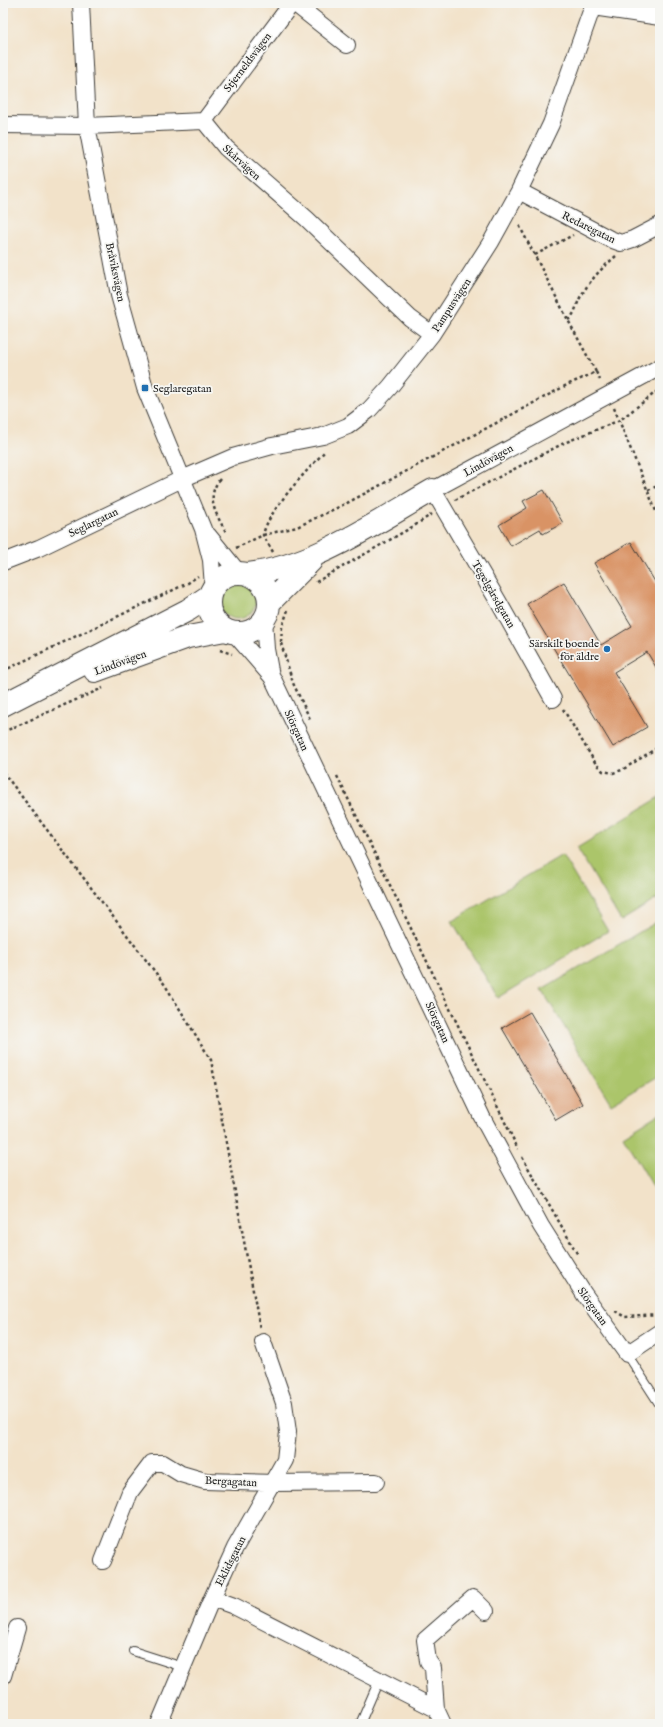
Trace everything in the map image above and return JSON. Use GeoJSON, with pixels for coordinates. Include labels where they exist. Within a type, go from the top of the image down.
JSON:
{"type":"FeatureCollection","features":[{"type":"Feature","properties":{"kind":"main road","name":"Lindövägen"},"geometry":{"type":"LineString","coordinates":[[243,573],[282,568],[318,555],[433,490]]}},
{"type":"Feature","properties":{"kind":"main road","name":"Lindövägen"},"geometry":{"type":"LineString","coordinates":[[266,611],[318,555]]}},
{"type":"Feature","properties":{"kind":"main road"},"geometry":{"type":"LineString","coordinates":[[243,573],[257,578],[264,586],[268,594],[266,611],[258,626],[250,631],[242,633],[229,631],[217,624],[211,616],[208,606],[211,592],[219,579],[228,574],[243,573]]}},
{"type":"Feature","properties":{"kind":"main road","name":"Lindövägen"},"geometry":{"type":"LineString","coordinates":[[9,702],[188,610],[211,592]]}},
{"type":"Feature","properties":{"kind":"main road","name":"Lindövägen"},"geometry":{"type":"LineString","coordinates":[[9,702],[188,636],[229,631]]}},
{"type":"Feature","properties":{"kind":"street","name":"Bråviksvägen"},"geometry":{"type":"LineString","coordinates":[[81,3],[87,126],[119,295],[146,388],[203,529],[217,557],[243,573]]}},
{"type":"Feature","properties":{"kind":"street"},"geometry":{"type":"LineString","coordinates":[[293,3],[347,45]]}},
{"type":"Feature","properties":{"kind":"street","name":"Stjerneldsvägen"},"geometry":{"type":"LineString","coordinates":[[204,121],[293,3]]}},
{"type":"Feature","properties":{"kind":"street"},"geometry":{"type":"LineString","coordinates":[[593,5],[660,17]]}},
{"type":"Feature","properties":{"kind":"street","name":"Pampusvägen"},"geometry":{"type":"LineString","coordinates":[[182,479],[232,456],[323,436],[348,426],[369,410],[390,387],[432,334],[491,242],[519,191],[551,124],[593,5]]}},
{"type":"Feature","properties":{"kind":"street"},"geometry":{"type":"LineString","coordinates":[[3,125],[87,126],[204,121]]}},
{"type":"Feature","properties":{"kind":"street","name":"Skårvägen"},"geometry":{"type":"LineString","coordinates":[[204,121],[226,148],[306,219],[410,318],[432,334]]}},
{"type":"Feature","properties":{"kind":"street","name":"Redaregatan"},"geometry":{"type":"LineString","coordinates":[[519,191],[610,239],[622,242],[633,239],[660,225]]}},
{"type":"Feature","properties":{"kind":"street","name":"Lindövägen"},"geometry":{"type":"LineString","coordinates":[[433,490],[660,367]]}},
{"type":"Feature","properties":{"kind":"street","name":"Seglargatan"},"geometry":{"type":"LineString","coordinates":[[3,562],[38,548],[182,479]]}},
{"type":"Feature","properties":{"kind":"street","name":"Tegelgårsdgatan"},"geometry":{"type":"LineString","coordinates":[[433,490],[553,699]]}},
{"type":"Feature","properties":{"kind":"street"},"geometry":{"type":"LineString","coordinates":[[211,592],[217,557]]}},
{"type":"Feature","properties":{"kind":"street","name":"Slörgatan"},"geometry":{"type":"LineString","coordinates":[[266,611],[266,649],[272,677],[482,1117],[541,1226],[584,1294],[627,1354]]}},
{"type":"Feature","properties":{"kind":"street","name":"Slörgatan"},"geometry":{"type":"LineString","coordinates":[[229,631],[272,677]]}},
{"type":"Feature","properties":{"kind":"street"},"geometry":{"type":"LineString","coordinates":[[627,1354],[660,1332]]}},
{"type":"Feature","properties":{"kind":"street","name":"Eklidsgatan"},"geometry":{"type":"LineString","coordinates":[[262,1342],[284,1403],[288,1432],[285,1460],[274,1483],[235,1548],[212,1598],[234,1606],[436,1709]]}},
{"type":"Feature","properties":{"kind":"street","name":"Bergagatan"},"geometry":{"type":"LineString","coordinates":[[104,1561],[130,1492],[152,1463],[163,1463],[181,1474],[205,1481],[274,1483],[376,1482]]}},
{"type":"Feature","properties":{"kind":"street"},"geometry":{"type":"LineString","coordinates":[[159,1724],[212,1598]]}},
{"type":"Feature","properties":{"kind":"street"},"geometry":{"type":"LineString","coordinates":[[443,1724],[436,1709],[433,1668],[428,1661],[425,1640],[473,1598],[486,1611]]}},
{"type":"Feature","properties":{"kind":"street"},"geometry":{"type":"LineString","coordinates":[[3,1676],[17,1628]]}},
{"type":"Feature","properties":{"kind":"lane","name":"Slörgatan"},"geometry":{"type":"LineString","coordinates":[[627,1354],[660,1405]]}},
{"type":"Feature","properties":{"kind":"lane"},"geometry":{"type":"LineString","coordinates":[[134,1651],[183,1666]]}},
{"type":"Feature","properties":{"kind":"lane"},"geometry":{"type":"LineString","coordinates":[[360,1724],[379,1680]]}},
{"type":"Feature","properties":{"kind":"path"},"geometry":{"type":"LineString","coordinates":[[516,219],[620,420],[660,521]]}},
{"type":"Feature","properties":{"kind":"path"},"geometry":{"type":"LineString","coordinates":[[535,255],[578,232],[584,226]]}},
{"type":"Feature","properties":{"kind":"path"},"geometry":{"type":"LineString","coordinates":[[568,320],[573,317],[580,297],[597,273],[618,254],[622,242]]}},
{"type":"Feature","properties":{"kind":"path"},"geometry":{"type":"LineString","coordinates":[[3,671],[188,583],[201,573],[200,565],[263,535],[296,527],[349,502],[567,385],[596,372]]}},
{"type":"Feature","properties":{"kind":"path"},"geometry":{"type":"LineString","coordinates":[[620,420],[660,389]]}},
{"type":"Feature","properties":{"kind":"path"},"geometry":{"type":"LineString","coordinates":[[282,568],[263,535],[265,526],[273,512],[327,449],[338,430]]}},
{"type":"Feature","properties":{"kind":"path"},"geometry":{"type":"LineString","coordinates":[[648,490],[660,485]]}},
{"type":"Feature","properties":{"kind":"path"},"geometry":{"type":"LineString","coordinates":[[281,643],[293,683],[313,725]]}},
{"type":"Feature","properties":{"kind":"path"},"geometry":{"type":"LineString","coordinates":[[553,699],[560,703],[596,764],[603,771],[613,773],[622,770],[660,746]]}},
{"type":"Feature","properties":{"kind":"path"},"geometry":{"type":"LineString","coordinates":[[3,772],[164,985],[212,1060],[262,1342]]}},
{"type":"Feature","properties":{"kind":"path"},"geometry":{"type":"LineString","coordinates":[[336,774],[518,1150],[581,1259]]}},
{"type":"Feature","properties":{"kind":"path"},"geometry":{"type":"LineString","coordinates":[[612,1306],[616,1312],[625,1317],[660,1315]]}},
{"type":"Feature","properties":{"kind":"green space"},"geometry":{"type":"Polygon","coordinates":[[[233,581],[241,581],[248,584],[253,589],[256,600],[253,611],[248,616],[241,619],[233,619],[226,616],[221,611],[218,604],[218,596],[221,589],[226,584],[233,581]]]}},
{"type":"Feature","properties":{"kind":"green space"},"geometry":{"type":"Polygon","coordinates":[[[660,797],[660,897],[621,921],[577,848],[660,797]]]}},
{"type":"Feature","properties":{"kind":"green space"},"geometry":{"type":"Polygon","coordinates":[[[562,855],[608,931],[498,998],[452,921],[562,855]]]}},
{"type":"Feature","properties":{"kind":"green space"},"geometry":{"type":"Polygon","coordinates":[[[660,920],[660,1075],[611,1104],[542,990],[660,920]]]}},
{"type":"Feature","properties":{"kind":"green space"},"geometry":{"type":"Polygon","coordinates":[[[660,1113],[660,1198],[623,1136],[660,1113]]]}},
{"type":"Feature","properties":{"kind":"building"},"geometry":{"type":"Polygon","coordinates":[[[544,490],[563,523],[543,534],[540,529],[511,546],[499,525],[527,508],[523,501],[544,490]]]}},
{"type":"Feature","properties":{"kind":"building","name":"Särskilt boende för äldre"},"geometry":{"type":"Polygon","coordinates":[[[631,542],[660,590],[660,674],[647,652],[614,672],[647,727],[613,747],[527,604],[564,582],[601,645],[632,626],[594,563],[631,542]]]}},
{"type":"Feature","properties":{"kind":"building"},"geometry":{"type":"Polygon","coordinates":[[[530,1012],[583,1104],[556,1120],[502,1028],[530,1012]]]}},
{"type":"Feature","properties":{"kind":"place","name":"Seglaregatan"},"geometry":{"type":"Point","coordinates":[145,388]}},
{"type":"Feature","properties":{"kind":"place","name":"Särskilt boende för äldre"},"geometry":{"type":"Point","coordinates":[607,649]}}]}
